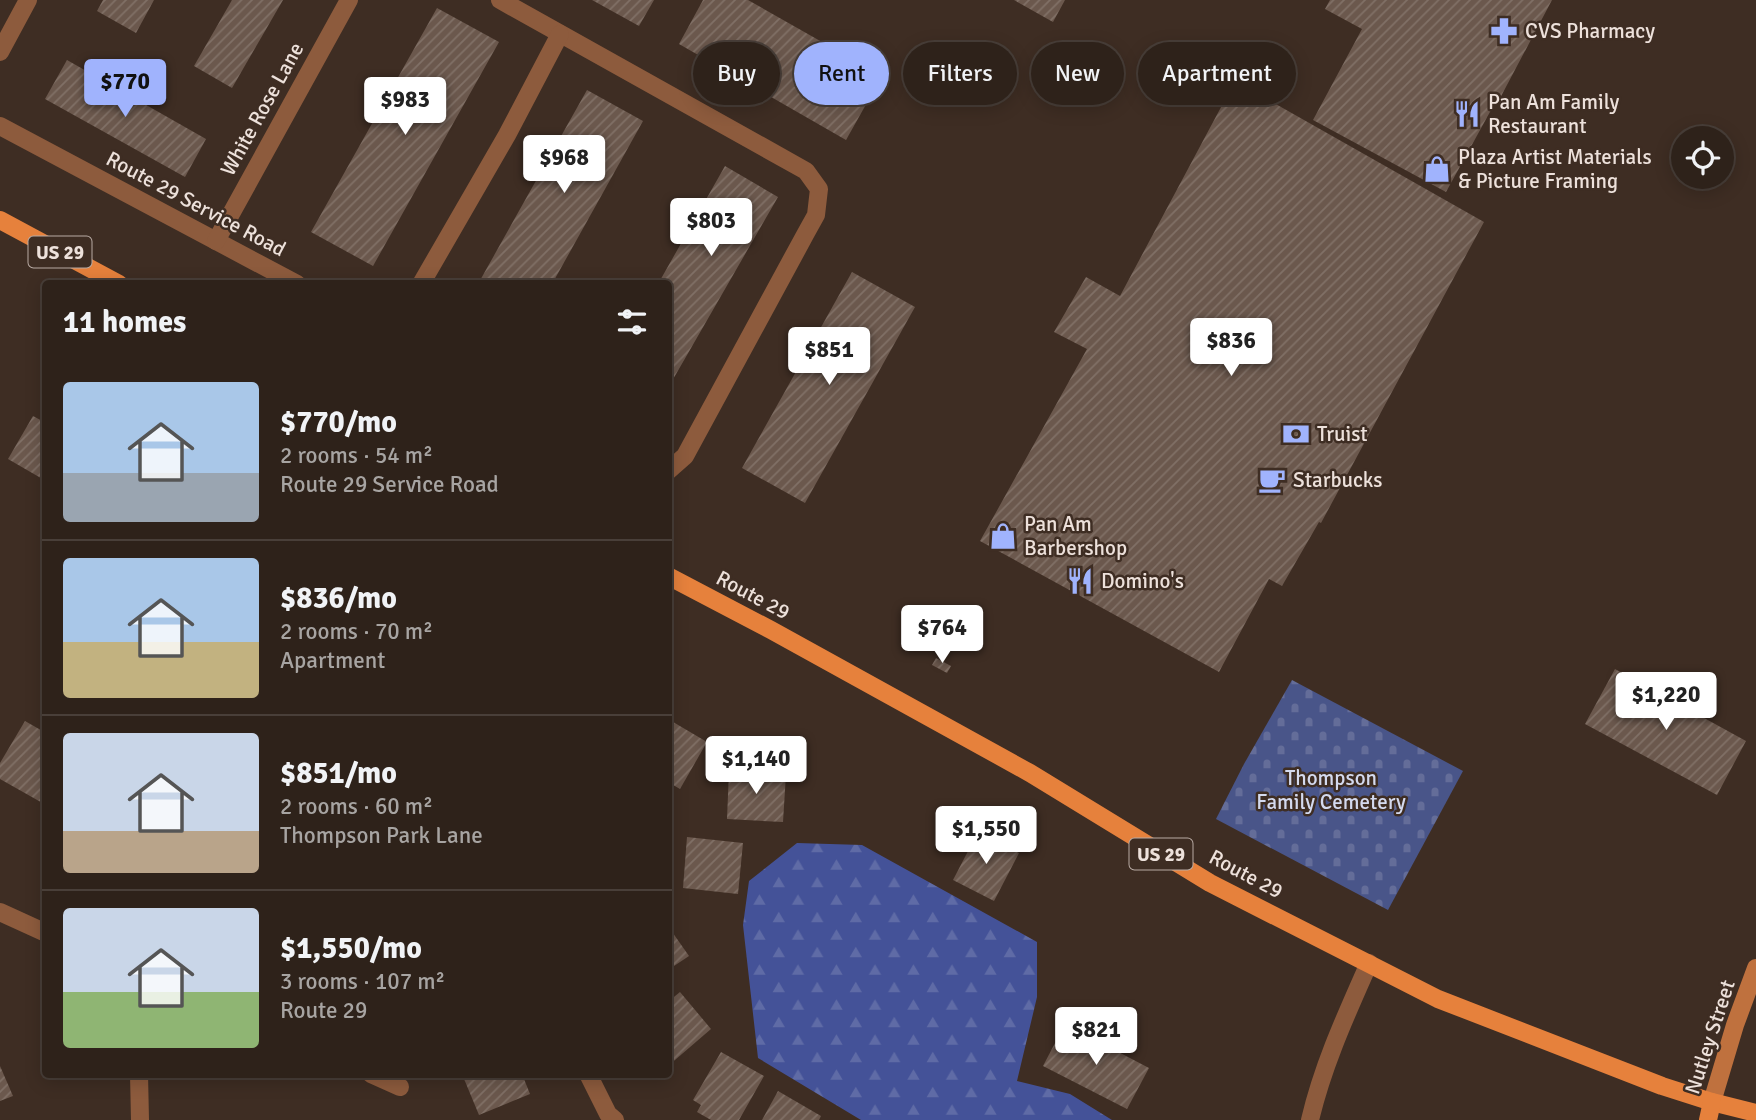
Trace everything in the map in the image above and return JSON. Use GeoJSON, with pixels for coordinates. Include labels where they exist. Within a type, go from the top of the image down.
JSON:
{"type":"FeatureCollection","features":[{"type":"Feature","properties":{"kind":"main road","name":"US 29"},"geometry":{"type":"LineString","coordinates":[[0,220],[112,280]]}},
{"type":"Feature","properties":{"kind":"main road","name":"Route 29"},"geometry":{"type":"LineString","coordinates":[[672,578],[1030,773],[1210,883],[1438,999],[1662,1086],[1756,1113]]}},
{"type":"Feature","properties":{"kind":"main road","name":"Nutley Street"},"geometry":{"type":"LineString","coordinates":[[1708,1120],[1735,1025],[1756,968]]}},
{"type":"Feature","properties":{"kind":"street"},"geometry":{"type":"LineString","coordinates":[[0,52],[29,0]]}},
{"type":"Feature","properties":{"kind":"street","name":"White Rose Lane"},"geometry":{"type":"LineString","coordinates":[[216,241],[349,0]]}},
{"type":"Feature","properties":{"kind":"street"},"geometry":{"type":"LineString","coordinates":[[500,0],[806,171],[819,189],[816,215],[685,456],[672,467]]}},
{"type":"Feature","properties":{"kind":"street"},"geometry":{"type":"LineString","coordinates":[[423,280],[507,135],[560,34]]}},
{"type":"Feature","properties":{"kind":"street","name":"Route 29 Service Road"},"geometry":{"type":"LineString","coordinates":[[0,126],[289,280]]}},
{"type":"Feature","properties":{"kind":"street"},"geometry":{"type":"LineString","coordinates":[[0,912],[42,931]]}},
{"type":"Feature","properties":{"kind":"street"},"geometry":{"type":"LineString","coordinates":[[1310,1120],[1334,1043],[1369,963]]}},
{"type":"Feature","properties":{"kind":"street"},"geometry":{"type":"LineString","coordinates":[[139,1078],[140,1120]]}},
{"type":"Feature","properties":{"kind":"street"},"geometry":{"type":"LineString","coordinates":[[380,1078],[400,1087]]}},
{"type":"Feature","properties":{"kind":"street"},"geometry":{"type":"LineString","coordinates":[[590,1078],[608,1114],[615,1120]]}},
{"type":"Feature","properties":{"kind":"green space","name":"Thompson Family Cemetery"},"geometry":{"type":"Polygon","coordinates":[[[1292,680],[1463,771],[1388,910],[1216,819],[1292,680]]]}},
{"type":"Feature","properties":{"kind":"green space"},"geometry":{"type":"Polygon","coordinates":[[[797,843],[862,845],[1037,942],[1037,997],[1017,1081],[1070,1094],[1112,1120],[861,1120],[758,1058],[743,925],[749,881],[797,843]]]}},
{"type":"Feature","properties":{"kind":"building"},"geometry":{"type":"Polygon","coordinates":[[[103,0],[154,0],[136,33],[97,11],[103,0]]]}},
{"type":"Feature","properties":{"kind":"building"},"geometry":{"type":"Polygon","coordinates":[[[232,0],[283,0],[232,88],[194,66],[232,0]]]}},
{"type":"Feature","properties":{"kind":"building"},"geometry":{"type":"Polygon","coordinates":[[[592,0],[654,0],[639,26],[592,0]]]}},
{"type":"Feature","properties":{"kind":"building"},"geometry":{"type":"Polygon","coordinates":[[[703,0],[748,0],[822,42],[794,42],[794,105],[866,105],[846,140],[780,102],[780,42],[693,42],[693,52],[679,44],[703,0]]]}},
{"type":"Feature","properties":{"kind":"building"},"geometry":{"type":"Polygon","coordinates":[[[1014,0],[1065,0],[1053,22],[1014,0]]]}},
{"type":"Feature","properties":{"kind":"building"},"geometry":{"type":"Polygon","coordinates":[[[1330,0],[1552,0],[1446,192],[1313,120],[1362,29],[1325,9],[1330,0]]]}},
{"type":"Feature","properties":{"kind":"building"},"geometry":{"type":"Polygon","coordinates":[[[437,8],[499,42],[373,266],[311,232],[437,8]]]}},
{"type":"Feature","properties":{"kind":"building"},"geometry":{"type":"Polygon","coordinates":[[[67,60],[206,139],[185,177],[45,99],[67,60]]]}},
{"type":"Feature","properties":{"kind":"building"},"geometry":{"type":"Polygon","coordinates":[[[587,90],[643,121],[554,280],[480,280],[587,90]]]}},
{"type":"Feature","properties":{"kind":"building"},"geometry":{"type":"Polygon","coordinates":[[[1222,105],[1277,105],[1484,222],[1321,523],[1319,522],[1282,586],[1269,579],[1219,672],[980,541],[1087,349],[1054,332],[1086,277],[1120,296],[1222,105]]]}},
{"type":"Feature","properties":{"kind":"building"},"geometry":{"type":"Polygon","coordinates":[[[725,166],[778,197],[672,381],[672,280],[660,280],[725,166]]]}},
{"type":"Feature","properties":{"kind":"building"},"geometry":{"type":"Polygon","coordinates":[[[852,272],[915,307],[805,503],[742,468],[852,272]]]}},
{"type":"Feature","properties":{"kind":"building"},"geometry":{"type":"Polygon","coordinates":[[[33,416],[42,421],[42,479],[8,459],[33,416]]]}},
{"type":"Feature","properties":{"kind":"building"},"geometry":{"type":"Polygon","coordinates":[[[936,658],[951,666],[947,673],[932,665],[936,658]]]}},
{"type":"Feature","properties":{"kind":"building"},"geometry":{"type":"Polygon","coordinates":[[[1615,669],[1746,741],[1717,795],[1585,724],[1615,669]]]}},
{"type":"Feature","properties":{"kind":"building"},"geometry":{"type":"Polygon","coordinates":[[[25,721],[42,731],[42,803],[0,779],[0,763],[25,721]]]}},
{"type":"Feature","properties":{"kind":"building"},"geometry":{"type":"Polygon","coordinates":[[[672,721],[707,742],[680,789],[672,784],[672,721]]]}},
{"type":"Feature","properties":{"kind":"building"},"geometry":{"type":"Polygon","coordinates":[[[729,771],[786,774],[783,822],[727,819],[729,771]]]}},
{"type":"Feature","properties":{"kind":"building"},"geometry":{"type":"Polygon","coordinates":[[[978,832],[1019,853],[994,901],[953,880],[978,832]]]}},
{"type":"Feature","properties":{"kind":"building"},"geometry":{"type":"Polygon","coordinates":[[[687,837],[743,843],[738,894],[683,888],[687,837]]]}},
{"type":"Feature","properties":{"kind":"building"},"geometry":{"type":"Polygon","coordinates":[[[672,932],[689,956],[672,967],[672,932]]]}},
{"type":"Feature","properties":{"kind":"building"},"geometry":{"type":"Polygon","coordinates":[[[680,992],[711,1029],[672,1063],[672,999],[680,992]]]}},
{"type":"Feature","properties":{"kind":"building"},"geometry":{"type":"Polygon","coordinates":[[[1065,1024],[1149,1068],[1127,1109],[1043,1066],[1065,1024]]]}},
{"type":"Feature","properties":{"kind":"building"},"geometry":{"type":"Polygon","coordinates":[[[721,1052],[764,1076],[739,1120],[711,1120],[697,1112],[701,1105],[693,1100],[721,1052]]]}},
{"type":"Feature","properties":{"kind":"building"},"geometry":{"type":"Polygon","coordinates":[[[0,1066],[13,1096],[0,1101],[0,1066]]]}},
{"type":"Feature","properties":{"kind":"building"},"geometry":{"type":"Polygon","coordinates":[[[464,1078],[524,1078],[530,1094],[479,1115],[464,1078]]]}},
{"type":"Feature","properties":{"kind":"building"},"geometry":{"type":"Polygon","coordinates":[[[778,1091],[821,1116],[819,1120],[762,1120],[778,1091]]]}},
{"type":"Feature","properties":{"kind":"place","name":"CVS Pharmacy"},"geometry":{"type":"Point","coordinates":[1504,31]}},
{"type":"Feature","properties":{"kind":"place","name":"Pan Am Family Restaurant"},"geometry":{"type":"Point","coordinates":[1467,114]}},
{"type":"Feature","properties":{"kind":"place","name":"Plaza Artist Materials & Picture Framing"},"geometry":{"type":"Point","coordinates":[1437,169]}},
{"type":"Feature","properties":{"kind":"place","name":"Truist"},"geometry":{"type":"Point","coordinates":[1296,434]}},
{"type":"Feature","properties":{"kind":"place","name":"Starbucks"},"geometry":{"type":"Point","coordinates":[1272,480]}},
{"type":"Feature","properties":{"kind":"place","name":"Pan Am Barbershop"},"geometry":{"type":"Point","coordinates":[1003,536]}},
{"type":"Feature","properties":{"kind":"place","name":"Domino's"},"geometry":{"type":"Point","coordinates":[1080,581]}}]}
